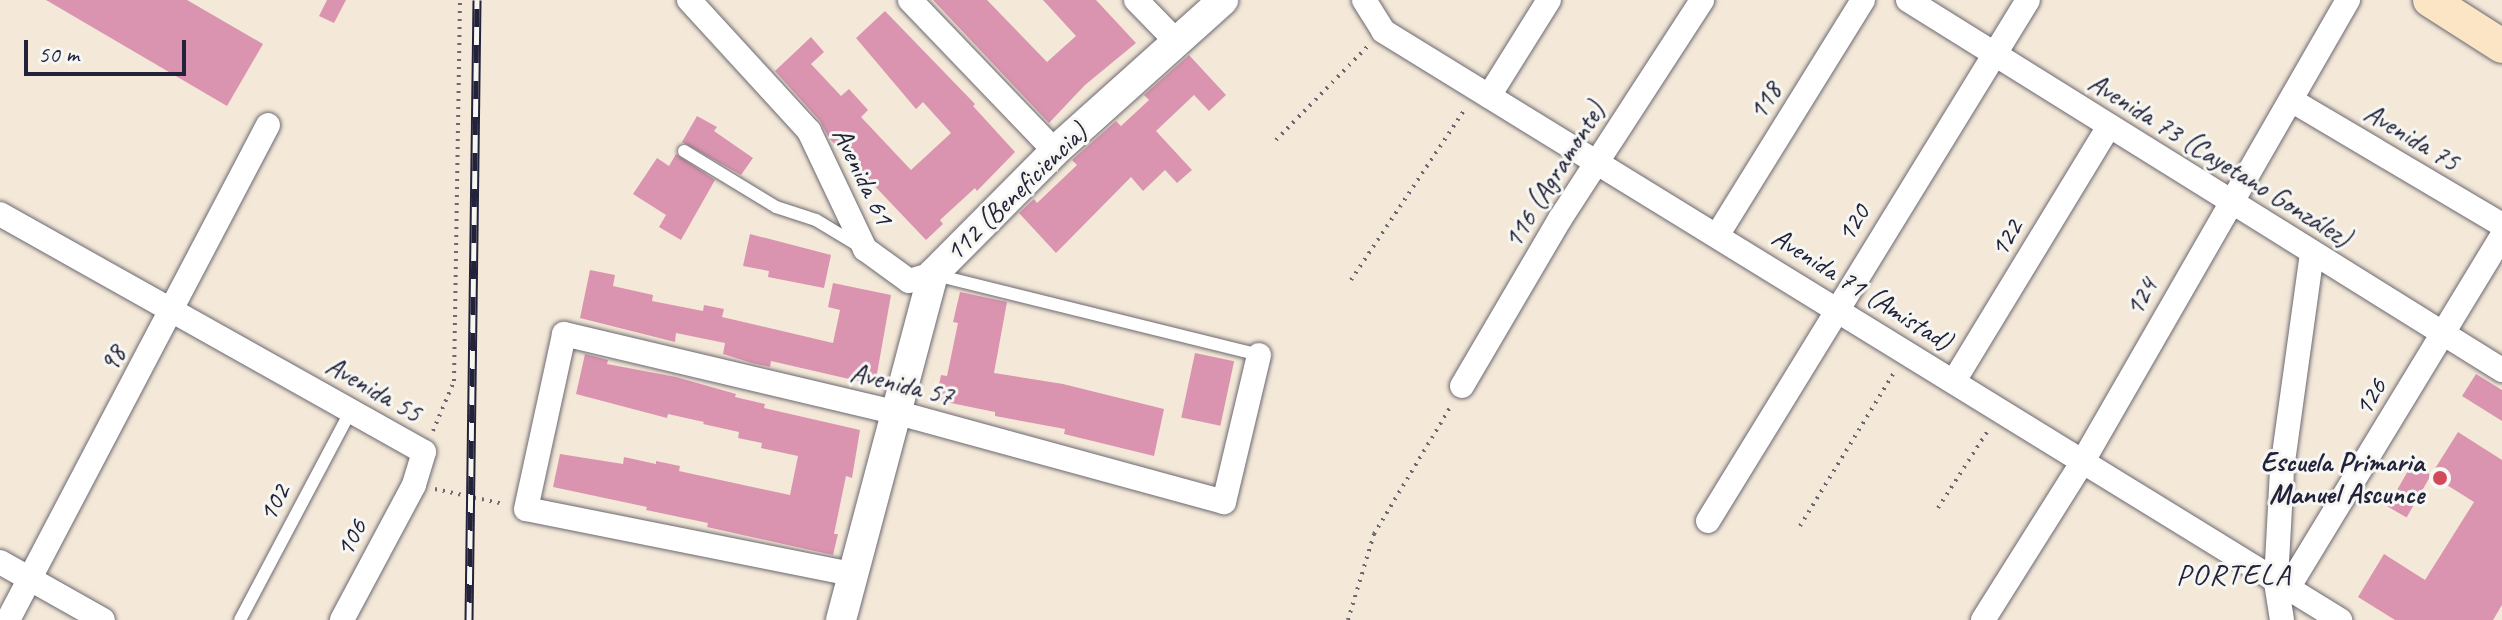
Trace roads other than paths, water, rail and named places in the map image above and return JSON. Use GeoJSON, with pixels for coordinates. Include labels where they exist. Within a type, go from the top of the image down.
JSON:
{"type":"FeatureCollection","features":[{"type":"Feature","properties":{"kind":"main road"},"geometry":{"type":"LineString","coordinates":[[2430,0],[2502,46]]}},
{"type":"Feature","properties":{"kind":"street"},"geometry":{"type":"LineString","coordinates":[[910,0],[1055,151]]}},
{"type":"Feature","properties":{"kind":"street"},"geometry":{"type":"LineString","coordinates":[[1136,0],[1177,42]]}},
{"type":"Feature","properties":{"kind":"street","name":"112 (Beneficiencia)"},"geometry":{"type":"LineString","coordinates":[[841,620],[933,274],[1055,151],[1223,0]]}},
{"type":"Feature","properties":{"kind":"street","name":"Avenida 71 (Amistad)"},"geometry":{"type":"LineString","coordinates":[[1364,0],[1383,31],[1598,160],[2340,620]]}},
{"type":"Feature","properties":{"kind":"street"},"geometry":{"type":"LineString","coordinates":[[1483,92],[1549,0]]}},
{"type":"Feature","properties":{"kind":"street","name":"116 (Agramonte)"},"geometry":{"type":"LineString","coordinates":[[1462,386],[1598,160],[1702,0]]}},
{"type":"Feature","properties":{"kind":"street","name":"118"},"geometry":{"type":"LineString","coordinates":[[1718,234],[1863,0]]}},
{"type":"Feature","properties":{"kind":"street","name":"Avenida 73 (Cayetano González)"},"geometry":{"type":"LineString","coordinates":[[1908,0],[2502,370]]}},
{"type":"Feature","properties":{"kind":"street","name":"120"},"geometry":{"type":"LineString","coordinates":[[1708,521],[1836,308],[2028,0]]}},
{"type":"Feature","properties":{"kind":"street","name":"124"},"geometry":{"type":"LineString","coordinates":[[1983,620],[2083,461],[2348,0]]}},
{"type":"Feature","properties":{"kind":"street","name":"Avenida 61"},"geometry":{"type":"LineString","coordinates":[[695,2],[809,131],[865,249],[909,281],[933,274]]}},
{"type":"Feature","properties":{"kind":"street","name":"Avenida 75"},"geometry":{"type":"LineString","coordinates":[[2291,100],[2502,225]]}},
{"type":"Feature","properties":{"kind":"street","name":"98"},"geometry":{"type":"LineString","coordinates":[[8,620],[268,125]]}},
{"type":"Feature","properties":{"kind":"street","name":"122"},"geometry":{"type":"LineString","coordinates":[[1954,381],[2109,126]]}},
{"type":"Feature","properties":{"kind":"street","name":"Avenida 55"},"geometry":{"type":"LineString","coordinates":[[0,214],[424,452],[414,485]]}},
{"type":"Feature","properties":{"kind":"street","name":"126"},"geometry":{"type":"LineString","coordinates":[[2282,584],[2443,334],[2502,236]]}},
{"type":"Feature","properties":{"kind":"street"},"geometry":{"type":"LineString","coordinates":[[2282,620],[2282,469],[2312,253]]}},
{"type":"Feature","properties":{"kind":"street","name":"Avenida 57"},"geometry":{"type":"LineString","coordinates":[[851,574],[526,509],[564,334],[895,412],[1224,502],[1259,355]]}},
{"type":"Feature","properties":{"kind":"street","name":"106"},"geometry":{"type":"LineString","coordinates":[[342,620],[414,485]]}},
{"type":"Feature","properties":{"kind":"street"},"geometry":{"type":"LineString","coordinates":[[0,562],[103,620]]}},
{"type":"Feature","properties":{"kind":"lane"},"geometry":{"type":"LineString","coordinates":[[684,151],[776,207],[816,220],[865,249]]}},
{"type":"Feature","properties":{"kind":"lane","name":"Avenida 61"},"geometry":{"type":"LineString","coordinates":[[933,274],[1259,355]]}},
{"type":"Feature","properties":{"kind":"lane","name":"102"},"geometry":{"type":"LineString","coordinates":[[240,620],[351,410]]}},
{"type":"Feature","properties":{"kind":"railway"},"geometry":{"type":"LineString","coordinates":[[469,620],[477,0]]}},
{"type":"Feature","properties":{"kind":"place","name":"Escuela Primaria Manuel Ascunce"},"geometry":{"type":"Point","coordinates":[2440,478]}},
{"type":"Feature","properties":{"kind":"district","name":"PORTELA"},"geometry":{"type":"Point","coordinates":[2234,574]}}]}
